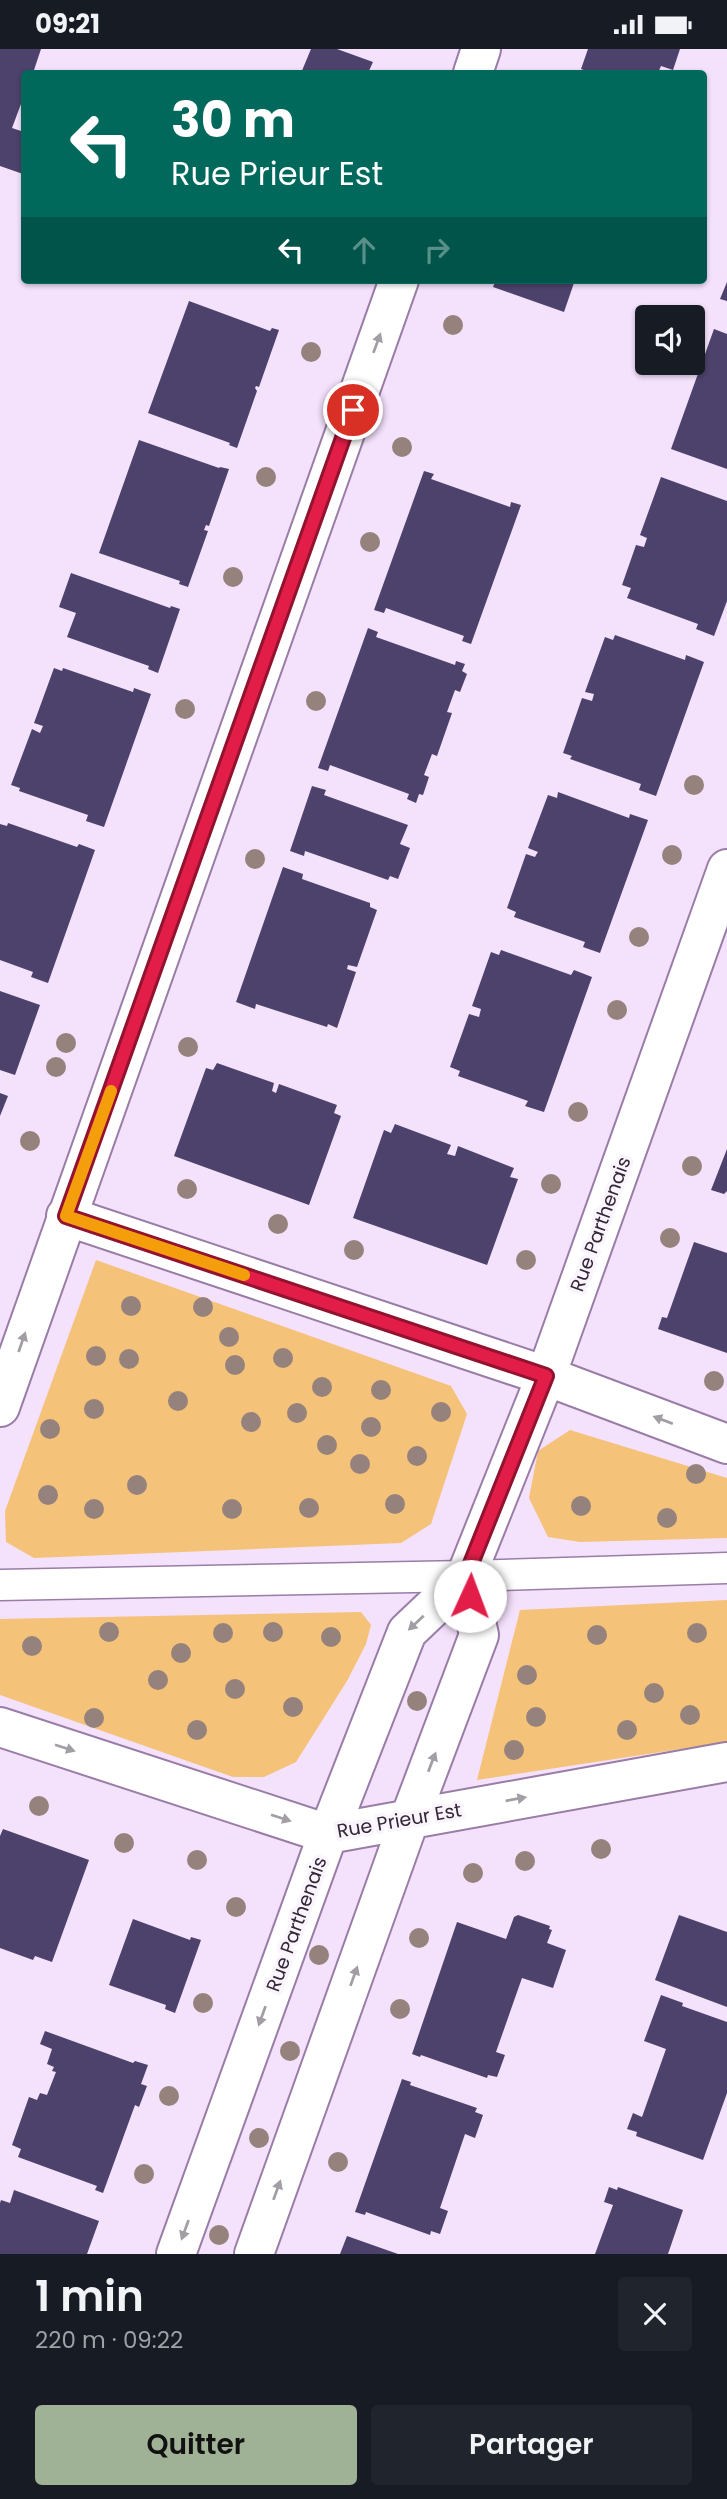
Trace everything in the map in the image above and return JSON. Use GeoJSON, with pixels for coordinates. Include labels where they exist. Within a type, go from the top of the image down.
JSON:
{"type":"FeatureCollection","features":[{"type":"Feature","properties":{"kind":"street"},"geometry":{"type":"LineString","coordinates":[[474,70],[481,49]]}},
{"type":"Feature","properties":{"kind":"street"},"geometry":{"type":"LineString","coordinates":[[0,1407],[398,284]]}},
{"type":"Feature","properties":{"kind":"street","name":"Rue Parthenais"},"geometry":{"type":"LineString","coordinates":[[176,2254],[328,1834],[407,1632],[466,1576],[546,1376],[727,869]]}},
{"type":"Feature","properties":{"kind":"street"},"geometry":{"type":"LineString","coordinates":[[66,1216],[546,1376],[727,1444]]}},
{"type":"Feature","properties":{"kind":"street"},"geometry":{"type":"LineString","coordinates":[[0,1585],[727,1568]]}},
{"type":"Feature","properties":{"kind":"street"},"geometry":{"type":"LineString","coordinates":[[254,2254],[479,1635],[466,1576]]}},
{"type":"Feature","properties":{"kind":"street","name":"Rue Prieur Est"},"geometry":{"type":"LineString","coordinates":[[0,1727],[328,1834],[727,1762]]}},
{"type":"Feature","properties":{"kind":"shaded area"},"geometry":{"type":"Polygon","coordinates":[[[96,1260],[451,1386],[467,1414],[431,1524],[401,1543],[34,1558],[6,1542],[5,1511],[96,1260]]]}},
{"type":"Feature","properties":{"kind":"shaded area"},"geometry":{"type":"Polygon","coordinates":[[[570,1430],[727,1478],[727,1538],[580,1542],[548,1537],[529,1498],[538,1451],[570,1430]]]}},
{"type":"Feature","properties":{"kind":"shaded area"},"geometry":{"type":"Polygon","coordinates":[[[727,1600],[727,1742],[477,1780],[520,1610],[727,1600]]]}},
{"type":"Feature","properties":{"kind":"shaded area"},"geometry":{"type":"Polygon","coordinates":[[[361,1612],[371,1625],[366,1644],[347,1681],[296,1762],[264,1777],[233,1777],[0,1695],[0,1619],[361,1612]]]}},
{"type":"Feature","properties":{"kind":"building"},"geometry":{"type":"Polygon","coordinates":[[[0,49],[41,49],[34,70],[21,70],[21,104],[12,128],[21,131],[21,173],[0,166],[0,49]]]}},
{"type":"Feature","properties":{"kind":"building"},"geometry":{"type":"Polygon","coordinates":[[[311,49],[337,49],[373,62],[369,70],[302,70],[311,49]]]}},
{"type":"Feature","properties":{"kind":"building"},"geometry":{"type":"Polygon","coordinates":[[[588,49],[680,49],[673,70],[661,66],[659,70],[581,69],[588,49]]]}},
{"type":"Feature","properties":{"kind":"building"},"geometry":{"type":"Polygon","coordinates":[[[727,282],[727,301],[720,299],[727,282]]]}},
{"type":"Feature","properties":{"kind":"building"},"geometry":{"type":"Polygon","coordinates":[[[494,284],[574,284],[564,312],[493,287],[494,284]]]}},
{"type":"Feature","properties":{"kind":"building"},"geometry":{"type":"Polygon","coordinates":[[[189,301],[270,331],[272,328],[279,330],[259,387],[255,388],[257,391],[237,448],[148,413],[189,301]]]}},
{"type":"Feature","properties":{"kind":"building"},"geometry":{"type":"Polygon","coordinates":[[[714,329],[727,334],[727,469],[671,449],[698,375],[705,375],[705,354],[714,329]]]}},
{"type":"Feature","properties":{"kind":"building"},"geometry":{"type":"Polygon","coordinates":[[[139,440],[219,468],[229,469],[209,526],[206,525],[204,530],[208,531],[188,587],[179,584],[180,581],[99,553],[139,440]]]}},
{"type":"Feature","properties":{"kind":"building"},"geometry":{"type":"Polygon","coordinates":[[[424,471],[434,474],[431,479],[510,507],[511,502],[521,505],[471,644],[462,641],[464,636],[386,608],[384,613],[374,610],[424,471]]]}},
{"type":"Feature","properties":{"kind":"building"},"geometry":{"type":"Polygon","coordinates":[[[661,477],[727,501],[727,601],[714,636],[696,629],[698,624],[627,598],[631,588],[622,585],[636,545],[644,547],[647,538],[640,535],[661,477]]]}},
{"type":"Feature","properties":{"kind":"building"},"geometry":{"type":"Polygon","coordinates":[[[71,573],[170,608],[180,609],[158,673],[148,669],[149,666],[67,637],[76,613],[59,607],[71,573]]]}},
{"type":"Feature","properties":{"kind":"building"},"geometry":{"type":"Polygon","coordinates":[[[368,628],[378,632],[376,637],[455,665],[456,661],[465,664],[462,671],[467,674],[460,692],[455,690],[447,712],[452,713],[437,756],[432,754],[424,775],[429,777],[423,795],[419,794],[416,803],[407,799],[409,794],[330,765],[328,771],[318,768],[368,628]]]}},
{"type":"Feature","properties":{"kind":"building"},"geometry":{"type":"Polygon","coordinates":[[[615,635],[685,660],[686,655],[704,662],[656,796],[639,790],[641,784],[570,759],[572,756],[563,753],[582,698],[592,701],[594,694],[585,692],[605,637],[613,640],[615,635]]]}},
{"type":"Feature","properties":{"kind":"building"},"geometry":{"type":"Polygon","coordinates":[[[54,668],[62,671],[63,668],[133,692],[134,688],[151,694],[104,827],[86,821],[88,815],[19,791],[20,788],[11,785],[32,729],[40,733],[43,726],[34,723],[54,668]]]}},
{"type":"Feature","properties":{"kind":"building"},"geometry":{"type":"Polygon","coordinates":[[[312,786],[326,790],[324,795],[408,825],[400,844],[410,848],[398,879],[390,876],[388,880],[305,851],[304,856],[290,851],[312,786]]]}},
{"type":"Feature","properties":{"kind":"building"},"geometry":{"type":"Polygon","coordinates":[[[558,792],[629,818],[630,814],[648,820],[600,953],[583,947],[585,942],[514,917],[516,912],[507,908],[526,854],[535,857],[538,852],[528,848],[548,795],[557,798],[558,792]]]}},
{"type":"Feature","properties":{"kind":"building"},"geometry":{"type":"Polygon","coordinates":[[[8,823],[77,847],[79,844],[95,850],[48,983],[31,977],[33,972],[0,960],[0,824],[7,826],[8,823]]]}},
{"type":"Feature","properties":{"kind":"building"},"geometry":{"type":"Polygon","coordinates":[[[283,867],[303,874],[302,879],[370,903],[370,907],[377,910],[357,967],[348,965],[347,969],[356,972],[337,1028],[256,1004],[255,1009],[236,1002],[283,867]]]}},
{"type":"Feature","properties":{"kind":"building"},"geometry":{"type":"Polygon","coordinates":[[[501,950],[571,975],[574,970],[592,977],[544,1112],[525,1106],[528,1101],[458,1076],[460,1071],[450,1067],[469,1014],[479,1017],[481,1009],[472,1006],[491,952],[499,955],[501,950]]]}},
{"type":"Feature","properties":{"kind":"building"},"geometry":{"type":"Polygon","coordinates":[[[0,991],[40,1005],[15,1075],[0,1070],[0,991]]]}},
{"type":"Feature","properties":{"kind":"building"},"geometry":{"type":"Polygon","coordinates":[[[217,1063],[274,1083],[272,1091],[276,1093],[279,1084],[337,1105],[334,1113],[341,1116],[309,1205],[174,1156],[206,1068],[213,1070],[217,1063]]]}},
{"type":"Feature","properties":{"kind":"building"},"geometry":{"type":"Polygon","coordinates":[[[0,1093],[8,1096],[0,1116],[0,1093]]]}},
{"type":"Feature","properties":{"kind":"building"},"geometry":{"type":"Polygon","coordinates":[[[395,1124],[451,1145],[447,1154],[455,1156],[458,1146],[514,1168],[510,1177],[518,1179],[487,1265],[353,1218],[384,1130],[391,1133],[395,1124]]]}},
{"type":"Feature","properties":{"kind":"building"},"geometry":{"type":"Polygon","coordinates":[[[727,1149],[727,1191],[724,1194],[711,1190],[727,1149]]]}},
{"type":"Feature","properties":{"kind":"building"},"geometry":{"type":"Polygon","coordinates":[[[694,1242],[727,1253],[727,1353],[658,1329],[662,1317],[667,1318],[694,1242]]]}},
{"type":"Feature","properties":{"kind":"building"},"geometry":{"type":"Polygon","coordinates":[[[3,1829],[89,1860],[52,1962],[35,1956],[33,1960],[0,1948],[0,1836],[3,1829]]]}},
{"type":"Feature","properties":{"kind":"building"},"geometry":{"type":"Polygon","coordinates":[[[518,1915],[550,1926],[549,1929],[552,1930],[547,1943],[566,1950],[553,1988],[522,1978],[496,2052],[505,2055],[497,2077],[488,2075],[487,2078],[412,2054],[457,1922],[506,1939],[514,1917],[518,1915]]]}},
{"type":"Feature","properties":{"kind":"building"},"geometry":{"type":"Polygon","coordinates":[[[679,1915],[727,1932],[727,2007],[655,1980],[679,1915]]]}},
{"type":"Feature","properties":{"kind":"building"},"geometry":{"type":"Polygon","coordinates":[[[133,1919],[190,1940],[191,1937],[201,1940],[175,2013],[165,2009],[166,2005],[109,1985],[133,1919]]]}},
{"type":"Feature","properties":{"kind":"building"},"geometry":{"type":"Polygon","coordinates":[[[661,1995],[683,2003],[682,2006],[727,2022],[727,2093],[703,2160],[636,2136],[637,2132],[627,2129],[633,2113],[642,2117],[666,2049],[644,2041],[661,1995]]]}},
{"type":"Feature","properties":{"kind":"building"},"geometry":{"type":"Polygon","coordinates":[[[45,2031],[133,2063],[135,2061],[148,2065],[141,2084],[147,2086],[139,2107],[135,2105],[103,2193],[95,2190],[97,2186],[18,2157],[21,2149],[12,2145],[29,2097],[37,2100],[40,2093],[47,2095],[56,2072],[52,2071],[54,2067],[47,2064],[52,2049],[40,2044],[45,2031]]]}},
{"type":"Feature","properties":{"kind":"building"},"geometry":{"type":"Polygon","coordinates":[[[402,2079],[411,2082],[410,2085],[477,2108],[475,2112],[483,2115],[475,2138],[465,2134],[440,2208],[448,2211],[440,2234],[431,2231],[430,2235],[366,2212],[365,2215],[355,2212],[402,2079]]]}},
{"type":"Feature","properties":{"kind":"building"},"geometry":{"type":"Polygon","coordinates":[[[609,2187],[617,2190],[618,2187],[683,2210],[668,2254],[595,2254],[613,2205],[604,2202],[609,2187]]]}},
{"type":"Feature","properties":{"kind":"building"},"geometry":{"type":"Polygon","coordinates":[[[14,2190],[99,2221],[87,2254],[0,2254],[0,2203],[1,2200],[10,2203],[14,2190]]]}},
{"type":"Feature","properties":{"kind":"building"},"geometry":{"type":"Polygon","coordinates":[[[347,2236],[398,2254],[340,2254],[347,2236]]]}},
{"type":"Feature","properties":{"kind":"slow traffic"},"geometry":{"type":"LineString","coordinates":[[111,1091],[66,1216],[244,1275]]}},
{"type":"Feature","properties":{"kind":"route"},"geometry":{"type":"LineString","coordinates":[[353,410],[66,1216],[546,1376],[466,1576],[470,1596]]}}]}
